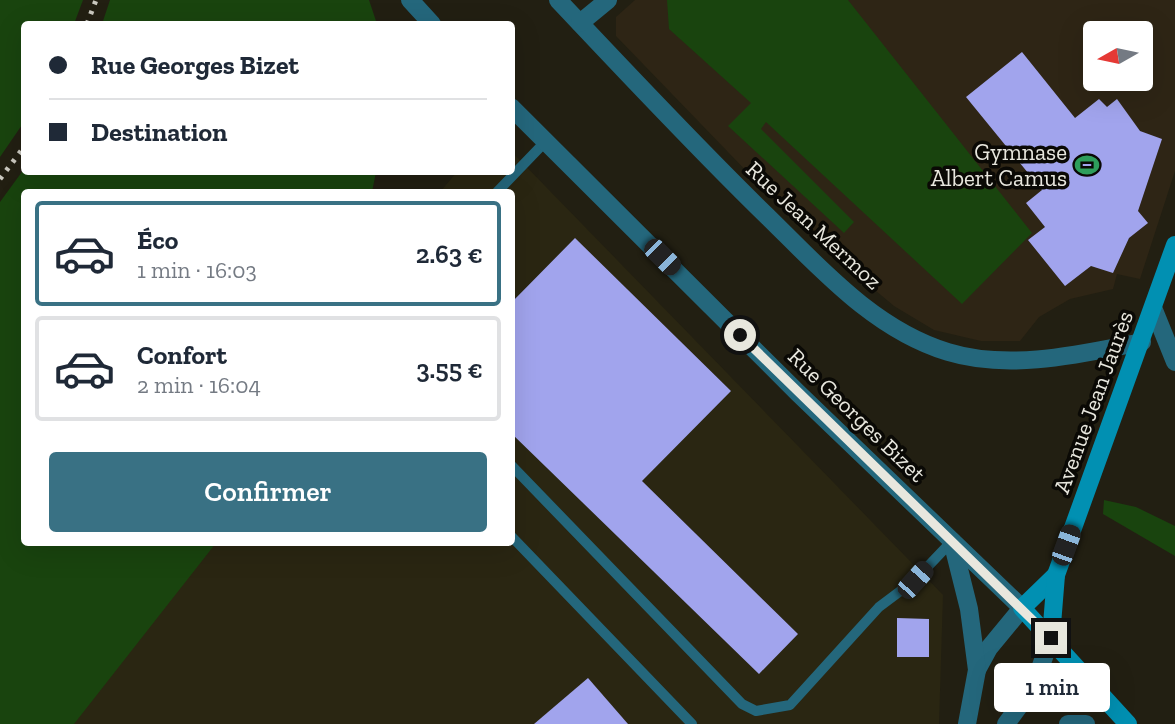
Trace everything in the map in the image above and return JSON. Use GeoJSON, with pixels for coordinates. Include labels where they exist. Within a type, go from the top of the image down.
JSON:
{"type":"FeatureCollection","features":[{"type":"Feature","properties":{"kind":"street"},"geometry":{"type":"LineString","coordinates":[[411,0],[429,21]]}},
{"type":"Feature","properties":{"kind":"street","name":"Rue Jean Mermoz"},"geometry":{"type":"LineString","coordinates":[[558,0],[674,125],[839,286],[876,317],[939,349],[978,357],[1031,360],[1142,342]]}},
{"type":"Feature","properties":{"kind":"street"},"geometry":{"type":"LineString","coordinates":[[580,23],[608,0]]}},
{"type":"Feature","properties":{"kind":"street","name":"Rue Georges Bizet"},"geometry":{"type":"LineString","coordinates":[[515,111],[1022,608]]}},
{"type":"Feature","properties":{"kind":"street","name":"Avenue Jean Jaurès"},"geometry":{"type":"LineString","coordinates":[[1006,724],[1034,686],[1051,638],[1056,575],[1154,310],[1175,245]]}},
{"type":"Feature","properties":{"kind":"street"},"geometry":{"type":"LineString","coordinates":[[1154,310],[1175,362]]}},
{"type":"Feature","properties":{"kind":"street","name":"Avenue Jean Jaurès"},"geometry":{"type":"LineString","coordinates":[[952,541],[969,609],[977,670],[967,724]]}},
{"type":"Feature","properties":{"kind":"street","name":"Avenue Jean Jaurès"},"geometry":{"type":"LineString","coordinates":[[977,670],[989,648],[1022,608],[1056,575]]}},
{"type":"Feature","properties":{"kind":"street"},"geometry":{"type":"LineString","coordinates":[[1022,608],[1128,724]]}},
{"type":"Feature","properties":{"kind":"street"},"geometry":{"type":"LineString","coordinates":[[1068,724],[1086,724]]}},
{"type":"Feature","properties":{"kind":"lane"},"geometry":{"type":"LineString","coordinates":[[515,173],[546,141]]}},
{"type":"Feature","properties":{"kind":"lane"},"geometry":{"type":"LineString","coordinates":[[500,189],[513,175]]}},
{"type":"Feature","properties":{"kind":"lane"},"geometry":{"type":"LineString","coordinates":[[515,469],[742,704],[756,711],[790,705],[878,607],[915,580],[952,541]]}},
{"type":"Feature","properties":{"kind":"lane"},"geometry":{"type":"LineString","coordinates":[[515,540],[692,724]]}},
{"type":"Feature","properties":{"kind":"shaded area"},"geometry":{"type":"Polygon","coordinates":[[[635,0],[1175,0],[1175,171],[1140,279],[1117,274],[1113,289],[1070,299],[1039,317],[1020,341],[981,341],[934,330],[894,306],[844,264],[756,181],[616,36],[616,17],[635,0]]]}},
{"type":"Feature","properties":{"kind":"shaded area"},"geometry":{"type":"Polygon","coordinates":[[[515,155],[943,595],[939,724],[0,724],[0,687],[128,546],[515,546],[515,189],[443,189],[454,175],[515,175],[515,155]]]}},
{"type":"Feature","properties":{"kind":"green space"},"geometry":{"type":"Polygon","coordinates":[[[0,0],[83,0],[75,21],[21,21],[21,126],[0,157],[0,0]]]}},
{"type":"Feature","properties":{"kind":"green space"},"geometry":{"type":"Polygon","coordinates":[[[110,0],[369,0],[376,21],[103,21],[110,0]]]}},
{"type":"Feature","properties":{"kind":"green space"},"geometry":{"type":"Polygon","coordinates":[[[667,0],[848,0],[1032,233],[962,304],[766,122],[761,129],[854,222],[844,233],[728,126],[751,103],[669,29],[667,0]]]}},
{"type":"Feature","properties":{"kind":"green space"},"geometry":{"type":"Polygon","coordinates":[[[21,173],[375,175],[373,189],[21,189],[21,546],[214,546],[74,724],[0,724],[0,202],[21,173]]]}},
{"type":"Feature","properties":{"kind":"green space"},"geometry":{"type":"Polygon","coordinates":[[[1104,500],[1136,507],[1175,526],[1175,556],[1103,514],[1104,500]]]}},
{"type":"Feature","properties":{"kind":"building","name":"Gymnase Albert Camus"},"geometry":{"type":"Polygon","coordinates":[[[1022,52],[1075,118],[1099,99],[1107,107],[1117,99],[1140,131],[1162,139],[1138,211],[1148,223],[1129,238],[1113,273],[1091,266],[1065,286],[1028,240],[1045,227],[1026,203],[1042,190],[966,97],[1022,52]]]}},
{"type":"Feature","properties":{"kind":"building"},"geometry":{"type":"Polygon","coordinates":[[[575,238],[731,391],[642,481],[798,634],[759,674],[515,437],[515,299],[575,238]]]}},
{"type":"Feature","properties":{"kind":"building"},"geometry":{"type":"Polygon","coordinates":[[[897,618],[929,619],[929,657],[897,657],[897,618]]]}},
{"type":"Feature","properties":{"kind":"building"},"geometry":{"type":"Polygon","coordinates":[[[588,678],[628,724],[534,724],[588,678]]]}},
{"type":"Feature","properties":{"kind":"railway"},"geometry":{"type":"LineString","coordinates":[[88,21],[96,0]]}},
{"type":"Feature","properties":{"kind":"railway"},"geometry":{"type":"LineString","coordinates":[[0,179],[21,151]]}},
{"type":"Feature","properties":{"kind":"place","name":"Gymnase Albert Camus"},"geometry":{"type":"Point","coordinates":[1087,165]}},
{"type":"Feature","properties":{"kind":"route"},"geometry":{"type":"LineString","coordinates":[[740,335],[1051,638]]}}]}
